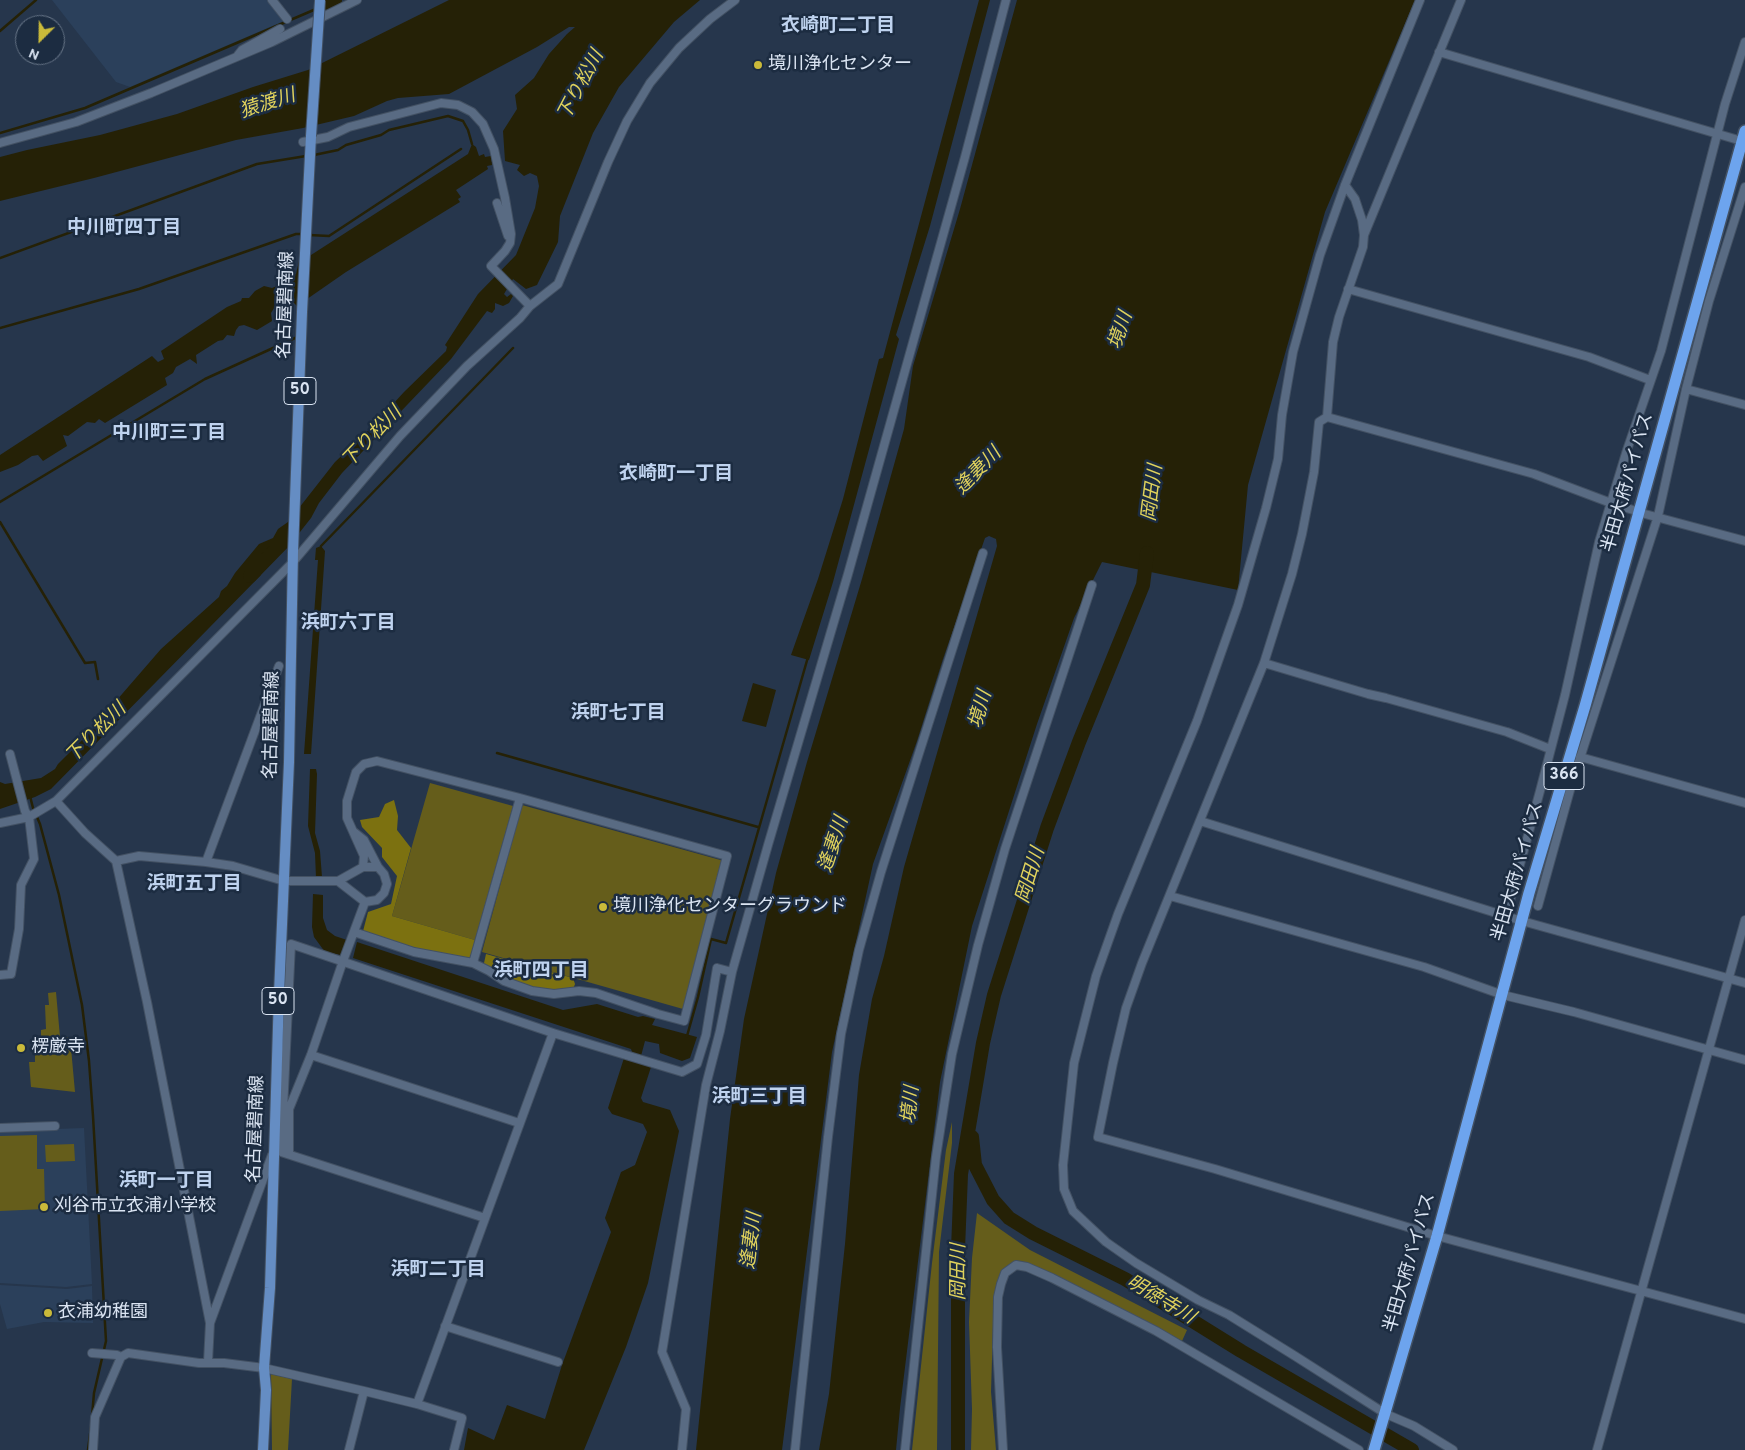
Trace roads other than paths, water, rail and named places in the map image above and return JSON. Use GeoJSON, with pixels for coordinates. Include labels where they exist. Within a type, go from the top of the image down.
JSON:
{"type":"FeatureCollection","features":[{"type":"Feature","properties":{"kind":"highway","name":"半田大府パイパス"},"geometry":{"type":"LineString","coordinates":[[1375,1448],[1437,1236],[1522,922],[1585,706],[1745,131]]}},
{"type":"Feature","properties":{"kind":"main road","name":"名古屋碧南線"},"geometry":{"type":"LineString","coordinates":[[263,1450],[266,1390],[264,1368],[270,1288],[272,1154],[289,762],[296,475],[309,146],[320,0]]}},
{"type":"Feature","properties":{"kind":"street"},"geometry":{"type":"LineString","coordinates":[[272,0],[287,19]]}},
{"type":"Feature","properties":{"kind":"street"},"geometry":{"type":"LineString","coordinates":[[0,143],[76,122],[272,42],[357,0]]}},
{"type":"Feature","properties":{"kind":"street"},"geometry":{"type":"LineString","coordinates":[[0,823],[8,823],[56,801],[293,557],[400,436],[467,366],[520,318],[528,304],[558,284],[608,162],[627,121],[650,83],[691,36],[735,0]]}},
{"type":"Feature","properties":{"kind":"street"},"geometry":{"type":"LineString","coordinates":[[682,1450],[686,1409],[662,1352],[706,1085],[720,1031],[732,972],[770,835],[848,574],[965,157],[1006,0]]}},
{"type":"Feature","properties":{"kind":"street"},"geometry":{"type":"LineString","coordinates":[[1420,0],[1345,185],[1320,255],[1293,352],[1282,415],[1278,458],[1266,508],[1238,605],[1197,721],[1122,904],[1096,976],[1074,1063],[1063,1165],[1064,1189],[1073,1211],[1106,1242],[1136,1263],[1198,1300],[1229,1315],[1296,1356],[1384,1418],[1414,1426],[1453,1450]]}},
{"type":"Feature","properties":{"kind":"street"},"geometry":{"type":"LineString","coordinates":[[1364,235],[1461,0]]}},
{"type":"Feature","properties":{"kind":"street"},"geometry":{"type":"LineString","coordinates":[[235,58],[242,50],[280,29]]}},
{"type":"Feature","properties":{"kind":"street"},"geometry":{"type":"LineString","coordinates":[[1506,916],[1565,695],[1599,542],[1650,380],[1662,351],[1725,104],[1745,42]]}},
{"type":"Feature","properties":{"kind":"street"},"geometry":{"type":"LineString","coordinates":[[1439,52],[1735,139]]}},
{"type":"Feature","properties":{"kind":"street"},"geometry":{"type":"LineString","coordinates":[[309,146],[349,127],[441,103],[458,105],[472,112],[483,124],[494,149],[512,234],[510,243],[505,251],[491,266],[528,304]]}},
{"type":"Feature","properties":{"kind":"street"},"geometry":{"type":"LineString","coordinates":[[1327,417],[1333,342],[1339,317],[1363,246],[1364,235],[1362,220],[1354,199],[1345,185]]}},
{"type":"Feature","properties":{"kind":"street"},"geometry":{"type":"LineString","coordinates":[[1538,906],[1580,757],[1658,516],[1686,388],[1709,302],[1745,187]]}},
{"type":"Feature","properties":{"kind":"street"},"geometry":{"type":"LineString","coordinates":[[497,203],[510,243]]}},
{"type":"Feature","properties":{"kind":"street"},"geometry":{"type":"LineString","coordinates":[[1348,289],[1589,357],[1650,380]]}},
{"type":"Feature","properties":{"kind":"street"},"geometry":{"type":"LineString","coordinates":[[1686,388],[1745,406]]}},
{"type":"Feature","properties":{"kind":"street"},"geometry":{"type":"LineString","coordinates":[[1634,510],[1534,474],[1327,417],[1319,422],[1314,472],[1292,574],[1264,663],[1142,962],[1126,1008],[1098,1137],[1437,1236],[1745,1319]]}},
{"type":"Feature","properties":{"kind":"street"},"geometry":{"type":"LineString","coordinates":[[1645,514],[1745,541]]}},
{"type":"Feature","properties":{"kind":"street"},"geometry":{"type":"LineString","coordinates":[[795,1450],[841,1034],[859,950],[881,872],[983,553]]}},
{"type":"Feature","properties":{"kind":"street"},"geometry":{"type":"LineString","coordinates":[[905,1450],[936,1157],[952,1054],[978,945],[1005,849],[1092,585]]}},
{"type":"Feature","properties":{"kind":"street"},"geometry":{"type":"LineString","coordinates":[[1264,663],[1507,732],[1550,748]]}},
{"type":"Feature","properties":{"kind":"street"},"geometry":{"type":"LineString","coordinates":[[206,862],[279,666]]}},
{"type":"Feature","properties":{"kind":"street"},"geometry":{"type":"LineString","coordinates":[[0,975],[11,974],[19,929],[21,886],[34,859],[28,815],[10,754]]}},
{"type":"Feature","properties":{"kind":"street"},"geometry":{"type":"LineString","coordinates":[[1580,757],[1745,803]]}},
{"type":"Feature","properties":{"kind":"street"},"geometry":{"type":"LineString","coordinates":[[354,932],[414,952],[474,963],[504,981],[532,991],[554,994],[596,993],[684,1021],[727,856],[520,798],[377,762],[364,764],[356,772],[347,801],[347,818],[364,856],[363,867]]}},
{"type":"Feature","properties":{"kind":"street"},"geometry":{"type":"LineString","coordinates":[[474,963],[520,798]]}},
{"type":"Feature","properties":{"kind":"street"},"geometry":{"type":"LineString","coordinates":[[56,801],[85,833],[116,861],[147,1002],[210,1323],[208,1362]]}},
{"type":"Feature","properties":{"kind":"street"},"geometry":{"type":"LineString","coordinates":[[1200,821],[1522,922],[1745,983]]}},
{"type":"Feature","properties":{"kind":"street"},"geometry":{"type":"LineString","coordinates":[[338,881],[365,902],[377,900],[384,893],[388,884],[364,840],[352,831]]}},
{"type":"Feature","properties":{"kind":"street"},"geometry":{"type":"LineString","coordinates":[[116,861],[139,856],[206,862],[233,866],[284,881],[338,881],[363,867],[378,867]]}},
{"type":"Feature","properties":{"kind":"street"},"geometry":{"type":"LineString","coordinates":[[1170,896],[1424,968],[1503,994],[1745,1060]]}},
{"type":"Feature","properties":{"kind":"street"},"geometry":{"type":"LineString","coordinates":[[289,1153],[289,1109],[311,1055],[365,902]]}},
{"type":"Feature","properties":{"kind":"street"},"geometry":{"type":"LineString","coordinates":[[1596,1450],[1745,920]]}},
{"type":"Feature","properties":{"kind":"street"},"geometry":{"type":"LineString","coordinates":[[485,1218],[289,1153],[281,1152],[291,944],[553,1033],[682,1072],[698,1064],[706,1035],[717,968],[732,972]]}},
{"type":"Feature","properties":{"kind":"street"},"geometry":{"type":"LineString","coordinates":[[418,1404],[553,1033]]}},
{"type":"Feature","properties":{"kind":"street"},"geometry":{"type":"LineString","coordinates":[[311,1055],[519,1123]]}},
{"type":"Feature","properties":{"kind":"street"},"geometry":{"type":"LineString","coordinates":[[0,1128],[55,1126]]}},
{"type":"Feature","properties":{"kind":"street"},"geometry":{"type":"LineString","coordinates":[[210,1323],[272,1154]]}},
{"type":"Feature","properties":{"kind":"street"},"geometry":{"type":"LineString","coordinates":[[1003,1450],[997,1347],[998,1297],[1005,1273],[1016,1265],[1027,1267],[1052,1278],[1156,1331],[1359,1450]]}},
{"type":"Feature","properties":{"kind":"street"},"geometry":{"type":"LineString","coordinates":[[445,1326],[558,1362]]}},
{"type":"Feature","properties":{"kind":"street"},"geometry":{"type":"LineString","coordinates":[[95,1353],[121,1357]]}},
{"type":"Feature","properties":{"kind":"street"},"geometry":{"type":"LineString","coordinates":[[93,1450],[95,1417],[121,1357],[128,1353],[199,1363],[208,1362],[264,1368],[418,1404],[462,1418],[454,1450]]}},
{"type":"Feature","properties":{"kind":"street"},"geometry":{"type":"LineString","coordinates":[[349,1450],[364,1391]]}},
{"type":"Feature","properties":{"kind":"water","name":"猿渡川"},"geometry":{"type":"Polygon","coordinates":[[[449,0],[700,0],[674,22],[619,87],[593,133],[560,216],[558,242],[537,285],[526,289],[513,279],[504,294],[507,297],[511,294],[513,296],[509,303],[503,306],[495,303],[495,309],[492,313],[487,311],[451,359],[342,473],[300,532],[284,545],[269,552],[264,559],[261,575],[51,789],[35,797],[0,809],[0,782],[5,784],[41,778],[55,769],[110,712],[116,701],[161,649],[219,597],[221,591],[227,586],[235,573],[259,544],[273,538],[278,529],[288,522],[335,462],[446,351],[447,347],[445,345],[478,294],[516,255],[535,208],[539,186],[537,176],[530,173],[524,176],[517,170],[520,165],[505,161],[503,131],[517,109],[515,95],[534,78],[549,54],[575,27],[569,27],[537,47],[449,94],[398,98],[354,116],[303,128],[236,140],[0,201],[0,157],[100,135],[177,114],[308,70],[449,0]]]}},
{"type":"Feature","properties":{"kind":"water"},"geometry":{"type":"Polygon","coordinates":[[[979,0],[990,0],[930,226],[896,335],[899,339],[833,582],[809,660],[791,655],[818,579],[843,499],[879,359],[883,358],[979,0]]]}},
{"type":"Feature","properties":{"kind":"water"},"geometry":{"type":"Polygon","coordinates":[[[1017,0],[1415,0],[1325,212],[1248,485],[1238,590],[1102,562],[1074,618],[1037,724],[972,926],[940,1082],[896,1450],[819,1450],[829,1394],[845,1244],[859,1075],[872,999],[884,956],[904,867],[997,546],[996,539],[989,536],[985,538],[917,741],[873,864],[832,1052],[782,1450],[696,1450],[730,1119],[744,1019],[776,873],[904,429],[913,366],[960,209],[1017,0]]]}},
{"type":"Feature","properties":{"kind":"water"},"geometry":{"type":"Polygon","coordinates":[[[472,144],[476,147],[479,156],[484,154],[485,157],[491,156],[492,165],[487,166],[488,169],[456,190],[461,197],[458,199],[460,202],[346,272],[297,306],[294,303],[292,294],[289,294],[288,302],[283,301],[276,305],[271,313],[272,321],[257,330],[244,325],[239,326],[234,336],[227,335],[223,340],[218,341],[196,355],[197,364],[190,359],[176,367],[173,373],[165,378],[167,385],[105,423],[99,419],[95,423],[87,422],[68,436],[63,435],[67,446],[43,461],[38,455],[32,456],[18,465],[0,472],[0,455],[152,356],[158,362],[164,359],[161,351],[227,307],[241,301],[242,298],[249,298],[255,291],[264,286],[272,288],[282,284],[286,278],[296,274],[299,261],[468,154],[472,144]]]}},
{"type":"Feature","properties":{"kind":"water"},"geometry":{"type":"Polygon","coordinates":[[[321,546],[325,551],[311,754],[304,754],[318,560],[315,560],[316,548],[321,546]]]}},
{"type":"Feature","properties":{"kind":"water"},"geometry":{"type":"Polygon","coordinates":[[[753,683],[776,690],[766,727],[742,721],[753,683]]]}},
{"type":"Feature","properties":{"kind":"water"},"geometry":{"type":"Polygon","coordinates":[[[310,769],[316,769],[317,774],[315,833],[320,851],[322,877],[316,878],[315,853],[308,826],[310,769]]]}},
{"type":"Feature","properties":{"kind":"water"},"geometry":{"type":"Polygon","coordinates":[[[313,894],[323,895],[323,918],[327,930],[335,936],[347,940],[341,955],[325,952],[314,937],[312,927],[313,894]]]}},
{"type":"Feature","properties":{"kind":"water"},"geometry":{"type":"Polygon","coordinates":[[[357,942],[563,1010],[597,1004],[638,1017],[643,1016],[655,1019],[652,1025],[697,1037],[690,1058],[682,1061],[660,1053],[659,1044],[645,1041],[641,1056],[632,1052],[631,1049],[353,958],[357,942]]]}},
{"type":"Feature","properties":{"kind":"water"},"geometry":{"type":"Polygon","coordinates":[[[624,1058],[651,1067],[641,1098],[643,1102],[670,1110],[679,1131],[648,1283],[626,1347],[584,1450],[464,1450],[468,1428],[494,1440],[507,1405],[545,1419],[562,1365],[611,1232],[605,1218],[621,1172],[635,1165],[647,1132],[643,1124],[612,1114],[608,1108],[624,1058]]]}},
{"type":"Feature","properties":{"kind":"waterway"},"geometry":{"type":"LineString","coordinates":[[0,31],[36,0]]}},
{"type":"Feature","properties":{"kind":"waterway"},"geometry":{"type":"LineString","coordinates":[[328,3],[335,0]]}},
{"type":"Feature","properties":{"kind":"waterway"},"geometry":{"type":"LineString","coordinates":[[0,133],[85,108],[316,9]]}},
{"type":"Feature","properties":{"kind":"waterway"},"geometry":{"type":"LineString","coordinates":[[314,155],[338,150],[346,145],[381,135],[389,130],[448,116],[463,121],[472,144]]}},
{"type":"Feature","properties":{"kind":"waterway"},"geometry":{"type":"LineString","coordinates":[[309,235],[329,236],[461,149]]}},
{"type":"Feature","properties":{"kind":"waterway"},"geometry":{"type":"LineString","coordinates":[[0,258],[257,164],[306,156]]}},
{"type":"Feature","properties":{"kind":"waterway"},"geometry":{"type":"LineString","coordinates":[[0,328],[139,289],[296,234],[304,234]]}},
{"type":"Feature","properties":{"kind":"waterway"},"geometry":{"type":"LineString","coordinates":[[0,502],[205,379],[295,338]]}},
{"type":"Feature","properties":{"kind":"waterway"},"geometry":{"type":"LineString","coordinates":[[321,546],[513,348]]}},
{"type":"Feature","properties":{"kind":"waterway"},"geometry":{"type":"LineString","coordinates":[[0,522],[85,663],[95,662],[98,679]]}},
{"type":"Feature","properties":{"kind":"waterway","name":"下り松川"},"geometry":{"type":"LineString","coordinates":[[250,576],[291,534]]}},
{"type":"Feature","properties":{"kind":"waterway","name":"岡田川"},"geometry":{"type":"LineString","coordinates":[[958,1450],[958,1249],[961,1174],[983,1043],[994,995],[1047,828],[1079,742],[1143,585],[1147,553]]}},
{"type":"Feature","properties":{"kind":"waterway"},"geometry":{"type":"LineString","coordinates":[[687,1036],[711,939],[726,943],[808,657]]}},
{"type":"Feature","properties":{"kind":"waterway"},"geometry":{"type":"LineString","coordinates":[[497,753],[758,827]]}},
{"type":"Feature","properties":{"kind":"waterway"},"geometry":{"type":"LineString","coordinates":[[30,796],[40,824],[59,895],[82,1005],[89,1061],[106,1341],[94,1393],[92,1416]]}},
{"type":"Feature","properties":{"kind":"waterway","name":"明徳寺川"},"geometry":{"type":"LineString","coordinates":[[972,1137],[975,1165],[993,1200],[1009,1218],[1033,1233],[1125,1279],[1241,1351],[1412,1450]]}},
{"type":"Feature","properties":{"kind":"waterway"},"geometry":{"type":"LineString","coordinates":[[88,1450],[91,1427]]}},
{"type":"Feature","properties":{"kind":"place","name":"境川浄化センター"},"geometry":{"type":"Point","coordinates":[758,65]}},
{"type":"Feature","properties":{"kind":"place","name":"境川浄化センターグラウンド"},"geometry":{"type":"Point","coordinates":[603,907]}},
{"type":"Feature","properties":{"kind":"place","name":"楞厳寺"},"geometry":{"type":"Point","coordinates":[21,1048]}},
{"type":"Feature","properties":{"kind":"place","name":"刈谷市立衣浦小学校"},"geometry":{"type":"Point","coordinates":[44,1207]}},
{"type":"Feature","properties":{"kind":"place","name":"衣浦幼稚園"},"geometry":{"type":"Point","coordinates":[48,1313]}},
{"type":"Feature","properties":{"kind":"district","name":"衣崎町二丁目"},"geometry":{"type":"Point","coordinates":[838,27]}},
{"type":"Feature","properties":{"kind":"district","name":"中川町四丁目"},"geometry":{"type":"Point","coordinates":[124,229]}},
{"type":"Feature","properties":{"kind":"district","name":"中川町三丁目"},"geometry":{"type":"Point","coordinates":[169,434]}},
{"type":"Feature","properties":{"kind":"district","name":"衣崎町一丁目"},"geometry":{"type":"Point","coordinates":[676,475]}},
{"type":"Feature","properties":{"kind":"district","name":"浜町六丁目"},"geometry":{"type":"Point","coordinates":[348,624]}},
{"type":"Feature","properties":{"kind":"district","name":"浜町七丁目"},"geometry":{"type":"Point","coordinates":[618,714]}},
{"type":"Feature","properties":{"kind":"district","name":"浜町五丁目"},"geometry":{"type":"Point","coordinates":[194,885]}},
{"type":"Feature","properties":{"kind":"district","name":"浜町四丁目"},"geometry":{"type":"Point","coordinates":[541,972]}},
{"type":"Feature","properties":{"kind":"district","name":"浜町三丁目"},"geometry":{"type":"Point","coordinates":[759,1098]}},
{"type":"Feature","properties":{"kind":"district","name":"浜町一丁目"},"geometry":{"type":"Point","coordinates":[166,1182]}},
{"type":"Feature","properties":{"kind":"district","name":"浜町二丁目"},"geometry":{"type":"Point","coordinates":[438,1271]}},
{"type":"Feature","properties":{"kind":"water label","name":"境川"},"geometry":{"type":"Point","coordinates":[1122,331]}},
{"type":"Feature","properties":{"kind":"water label","name":"逢妻川"},"geometry":{"type":"Point","coordinates":[979,472]}},
{"type":"Feature","properties":{"kind":"water label","name":"境川"},"geometry":{"type":"Point","coordinates":[982,710]}},
{"type":"Feature","properties":{"kind":"water label","name":"逢妻川"},"geometry":{"type":"Point","coordinates":[835,845]}},
{"type":"Feature","properties":{"kind":"water label","name":"境川"},"geometry":{"type":"Point","coordinates":[912,1105]}},
{"type":"Feature","properties":{"kind":"water label","name":"逢妻川"},"geometry":{"type":"Point","coordinates":[753,1241]}}]}
